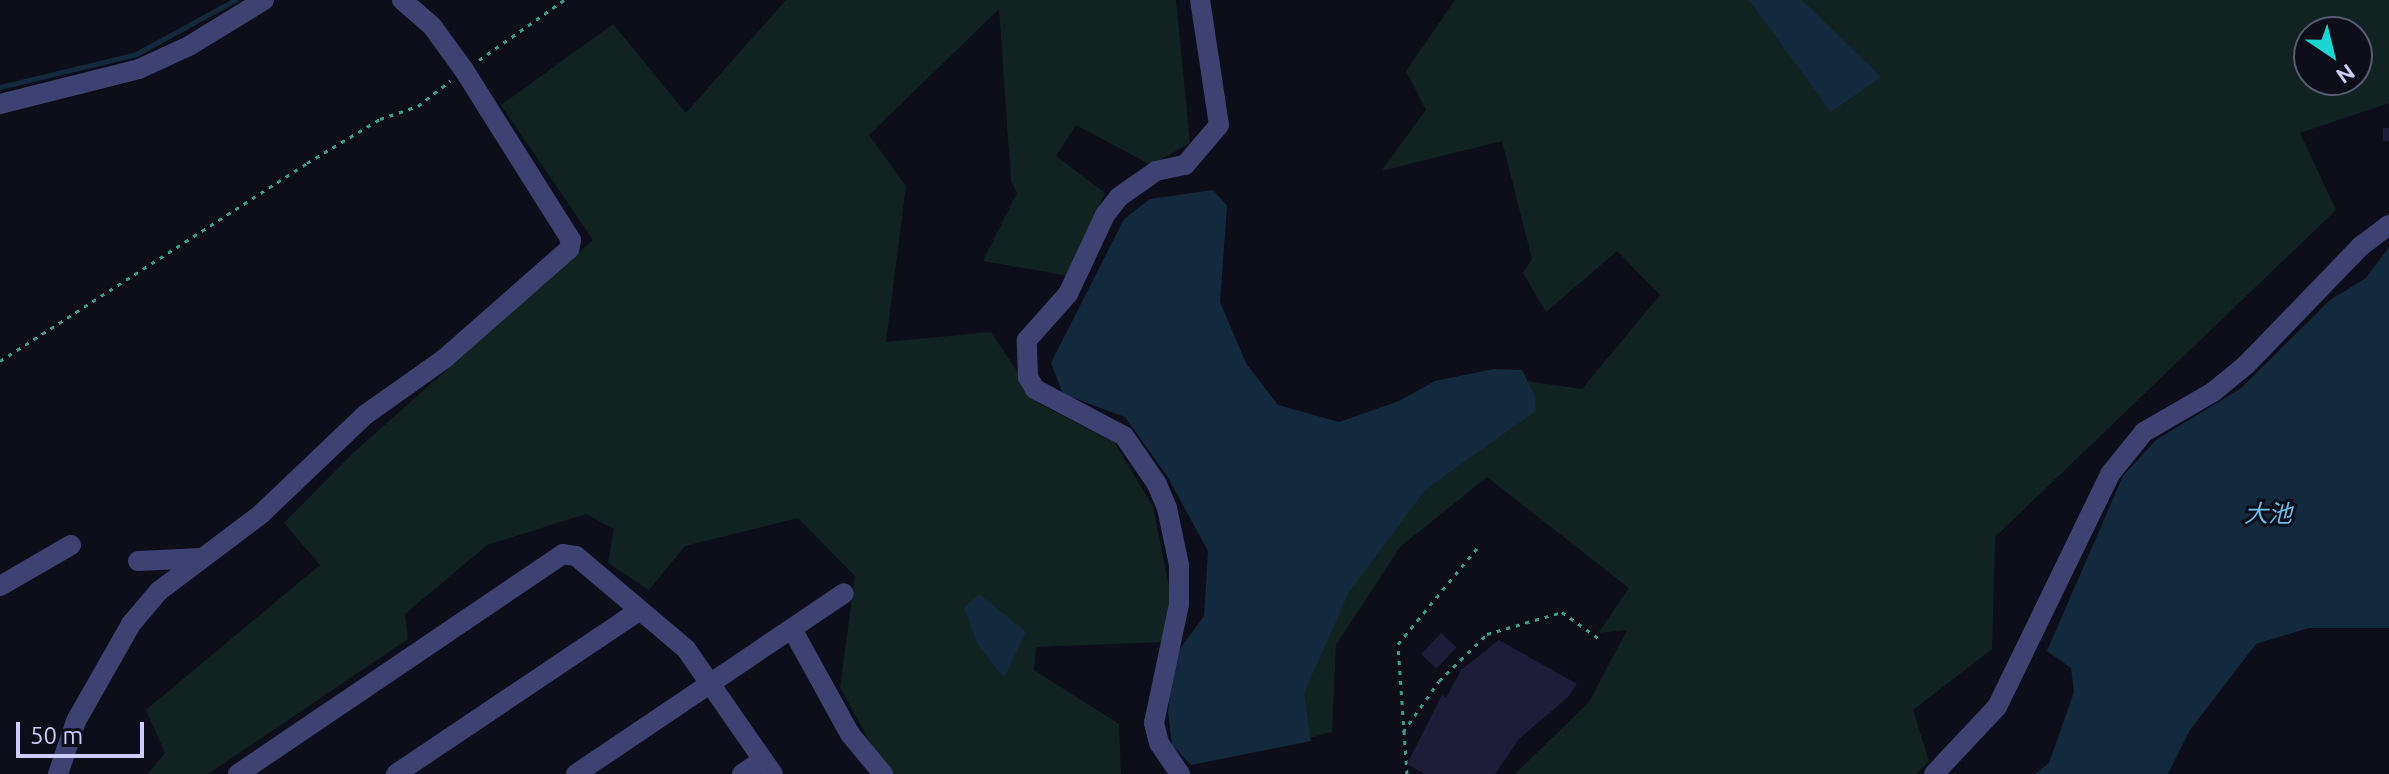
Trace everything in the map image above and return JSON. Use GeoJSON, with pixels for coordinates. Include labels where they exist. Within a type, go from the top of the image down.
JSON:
{"type":"FeatureCollection","features":[{"type":"Feature","properties":{"kind":"street"},"geometry":{"type":"LineString","coordinates":[[0,104],[139,69],[189,46],[264,0]]}},
{"type":"Feature","properties":{"kind":"street"},"geometry":{"type":"LineString","coordinates":[[58,774],[64,745],[131,624],[159,591],[261,514],[365,415],[444,359],[569,249],[571,240],[464,70],[432,26],[402,0]]}},
{"type":"Feature","properties":{"kind":"street"},"geometry":{"type":"LineString","coordinates":[[1180,774],[1159,743],[1154,723],[1179,604],[1179,565],[1167,508],[1157,484],[1124,436],[1035,389],[1028,377],[1027,340],[1068,294],[1105,215],[1119,197],[1156,171],[1185,165],[1219,125],[1200,0]]}},
{"type":"Feature","properties":{"kind":"street"},"geometry":{"type":"LineString","coordinates":[[1934,774],[1997,707],[2110,474],[2144,432],[2213,392],[2246,365],[2361,246],[2389,225]]}},
{"type":"Feature","properties":{"kind":"street"},"geometry":{"type":"LineString","coordinates":[[0,586],[71,545]]}},
{"type":"Feature","properties":{"kind":"street"},"geometry":{"type":"LineString","coordinates":[[238,774],[563,554],[576,556],[639,611],[657,620],[712,683],[768,767],[742,774]]}},
{"type":"Feature","properties":{"kind":"street"},"geometry":{"type":"LineString","coordinates":[[138,561],[202,558]]}},
{"type":"Feature","properties":{"kind":"street"},"geometry":{"type":"LineString","coordinates":[[576,774],[844,593]]}},
{"type":"Feature","properties":{"kind":"street"},"geometry":{"type":"LineString","coordinates":[[396,774],[639,611]]}},
{"type":"Feature","properties":{"kind":"street"},"geometry":{"type":"LineString","coordinates":[[792,629],[850,734],[883,774]]}},
{"type":"Feature","properties":{"kind":"path"},"geometry":{"type":"LineString","coordinates":[[0,361],[307,163],[380,119],[418,106],[564,0]]}},
{"type":"Feature","properties":{"kind":"path"},"geometry":{"type":"LineString","coordinates":[[1407,774],[1398,644],[1477,548]]}},
{"type":"Feature","properties":{"kind":"path"},"geometry":{"type":"LineString","coordinates":[[1403,732],[1439,681],[1487,634],[1562,612],[1601,640]]}},
{"type":"Feature","properties":{"kind":"green space"},"geometry":{"type":"Polygon","coordinates":[[[786,0],[1176,0],[1190,143],[1151,165],[1076,125],[1056,156],[1105,193],[1069,276],[983,261],[1017,193],[1011,181],[999,9],[869,135],[906,186],[886,342],[991,332],[1038,403],[1115,443],[1153,507],[1171,596],[1163,642],[1036,647],[1034,670],[1119,724],[1121,774],[887,774],[840,687],[855,576],[798,518],[685,546],[649,590],[608,563],[614,529],[586,514],[487,545],[405,614],[408,639],[208,774],[148,774],[165,753],[146,710],[320,565],[284,523],[353,453],[593,240],[501,105],[613,24],[686,113],[786,0]]]}},
{"type":"Feature","properties":{"kind":"green space"},"geometry":{"type":"Polygon","coordinates":[[[1455,0],[2389,0],[2389,103],[2300,133],[2336,210],[1995,537],[1992,649],[1913,710],[1929,761],[1916,774],[1515,774],[1589,702],[1627,630],[1598,633],[1629,588],[1487,477],[1400,547],[1336,645],[1332,732],[1298,741],[1295,641],[1403,481],[1526,381],[1582,389],[1660,295],[1617,251],[1546,312],[1523,273],[1532,259],[1502,141],[1381,171],[1426,110],[1406,71],[1455,0]]]}},
{"type":"Feature","properties":{"kind":"water"},"geometry":{"type":"Polygon","coordinates":[[[1749,0],[1802,0],[1881,77],[1831,112],[1749,0]]]}},
{"type":"Feature","properties":{"kind":"water"},"geometry":{"type":"Polygon","coordinates":[[[1213,190],[1227,206],[1220,302],[1246,363],[1278,405],[1339,422],[1399,401],[1435,381],[1494,369],[1522,370],[1535,396],[1536,411],[1425,490],[1349,592],[1304,693],[1311,741],[1191,765],[1172,745],[1168,712],[1174,657],[1204,616],[1208,551],[1167,476],[1125,417],[1063,394],[1051,363],[1124,219],[1150,199],[1213,190]]]}},
{"type":"Feature","properties":{"kind":"water","name":"大池"},"geometry":{"type":"Polygon","coordinates":[[[2389,247],[2389,628],[2309,628],[2256,644],[2190,730],[2168,774],[2035,774],[2049,763],[2074,692],[2071,668],[2047,651],[2123,476],[2156,440],[2240,389],[2330,300],[2366,278],[2389,247]]]}},
{"type":"Feature","properties":{"kind":"water"},"geometry":{"type":"Polygon","coordinates":[[[979,594],[1026,632],[1004,678],[977,643],[964,608],[979,594]]]}},
{"type":"Feature","properties":{"kind":"building"},"geometry":{"type":"Polygon","coordinates":[[[2383,128],[2389,128],[2389,141],[2383,141],[2383,128]]]}},
{"type":"Feature","properties":{"kind":"building"},"geometry":{"type":"Polygon","coordinates":[[[1441,633],[1456,647],[1437,669],[1421,654],[1441,633]]]}},
{"type":"Feature","properties":{"kind":"building"},"geometry":{"type":"Polygon","coordinates":[[[1499,640],[1577,684],[1569,696],[1519,739],[1495,774],[1425,774],[1407,764],[1442,695],[1446,698],[1461,670],[1499,640]]]}},
{"type":"Feature","properties":{"kind":"waterway"},"geometry":{"type":"LineString","coordinates":[[0,87],[136,54],[235,0]]}}]}
